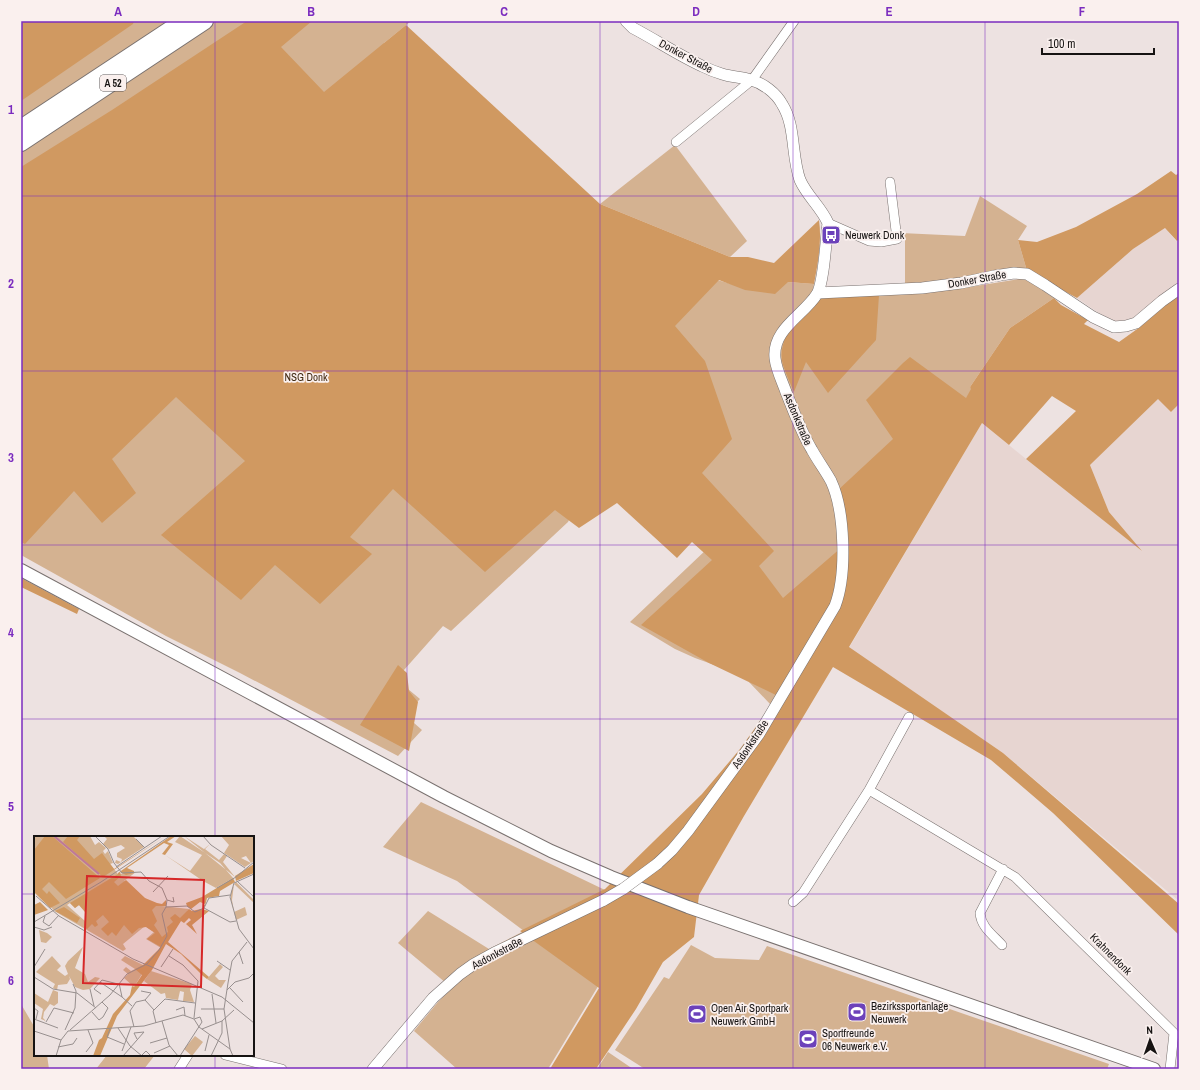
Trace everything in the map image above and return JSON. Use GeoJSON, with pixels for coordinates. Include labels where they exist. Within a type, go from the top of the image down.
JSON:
{"type":"FeatureCollection","features":[{"type":"Feature","properties":{"kind":"highway","name":"A 52"},"geometry":{"type":"LineString","coordinates":[[21,128],[182,21]]}},
{"type":"Feature","properties":{"kind":"highway","name":"A 52"},"geometry":{"type":"LineString","coordinates":[[21,143],[205,21]]}},
{"type":"Feature","properties":{"kind":"main road"},"geometry":{"type":"LineString","coordinates":[[21,570],[444,797],[501,827],[558,854],[611,877],[688,907],[1154,1069]]}},
{"type":"Feature","properties":{"kind":"street","name":"Donker Straße"},"geometry":{"type":"LineString","coordinates":[[626,21],[633,28],[700,65],[721,74],[752,80],[763,85],[773,93],[782,103],[787,114],[796,168],[801,182],[808,194],[825,215],[828,223]]}},
{"type":"Feature","properties":{"kind":"street"},"geometry":{"type":"LineString","coordinates":[[676,142],[752,80],[794,21]]}},
{"type":"Feature","properties":{"kind":"street"},"geometry":{"type":"LineString","coordinates":[[818,293],[821,282],[828,223],[869,241],[881,242],[897,240],[890,182]]}},
{"type":"Feature","properties":{"kind":"street","name":"Donker Straße"},"geometry":{"type":"LineString","coordinates":[[818,293],[922,288],[961,283],[1014,273],[1027,274],[1093,317],[1114,327],[1136,323],[1162,300],[1179,289]]}},
{"type":"Feature","properties":{"kind":"street","name":"Asdonkstraße"},"geometry":{"type":"LineString","coordinates":[[373,1069],[433,998],[460,974],[494,953],[604,900],[623,889],[657,864],[672,850],[688,831],[759,734],[835,606],[839,596],[842,571],[842,538],[836,498],[832,483],[811,450],[800,428],[778,371],[775,358],[775,346],[779,337],[813,301],[818,293]]}},
{"type":"Feature","properties":{"kind":"street"},"geometry":{"type":"LineString","coordinates":[[793,902],[803,893],[869,790],[909,717]]}},
{"type":"Feature","properties":{"kind":"street","name":"Krahnendonk"},"geometry":{"type":"LineString","coordinates":[[869,790],[1015,877],[1174,1033],[1170,1069]]}},
{"type":"Feature","properties":{"kind":"street"},"geometry":{"type":"LineString","coordinates":[[1002,945],[985,928],[981,920],[980,913],[1003,869]]}},
{"type":"Feature","properties":{"kind":"street"},"geometry":{"type":"LineString","coordinates":[[179,1069],[187,1056]]}},
{"type":"Feature","properties":{"kind":"street"},"geometry":{"type":"LineString","coordinates":[[229,1056],[282,1069]]}},
{"type":"Feature","properties":{"kind":"shaded area"},"geometry":{"type":"Polygon","coordinates":[[[1165,228],[1176,241],[1179,239],[1179,283],[1138,318],[1118,322],[1109,320],[1077,298],[1133,249],[1165,228]]]}},
{"type":"Feature","properties":{"kind":"shaded area"},"geometry":{"type":"Polygon","coordinates":[[[1158,398],[1171,412],[1179,404],[1179,901],[1003,753],[849,648],[982,423],[1140,549],[1109,512],[1090,465],[1158,398]]]}},
{"type":"Feature","properties":{"kind":"green space","name":"NSG Donk"},"geometry":{"type":"Polygon","coordinates":[[[21,21],[411,21],[384,43],[682,270],[742,287],[788,282],[814,284],[812,296],[957,289],[1025,278],[1054,298],[1010,328],[970,387],[972,389],[779,710],[770,704],[749,682],[753,679],[695,658],[675,649],[630,622],[708,548],[611,492],[571,516],[568,522],[451,631],[443,626],[396,679],[420,699],[405,715],[422,730],[398,756],[166,636],[21,555],[21,21]]]}},
{"type":"Feature","properties":{"kind":"green space"},"geometry":{"type":"Polygon","coordinates":[[[21,21],[134,21],[133,24],[21,101],[21,21]]]}},
{"type":"Feature","properties":{"kind":"green space","name":"NSG Donk"},"geometry":{"type":"Polygon","coordinates":[[[247,21],[312,21],[281,47],[324,92],[406,25],[600,204],[730,257],[748,257],[774,263],[819,220],[820,244],[814,284],[788,282],[775,294],[745,290],[719,280],[675,326],[705,361],[732,439],[702,473],[774,551],[759,566],[783,598],[842,547],[849,547],[848,530],[837,491],[893,439],[866,400],[910,357],[966,398],[971,389],[970,387],[1010,328],[1054,298],[1061,305],[1088,320],[1084,324],[1119,342],[1140,327],[1179,293],[1179,404],[1171,412],[1158,399],[1090,465],[1109,512],[1142,551],[1026,459],[1076,411],[1052,396],[1009,445],[982,423],[849,647],[1003,753],[1179,904],[1179,935],[1053,813],[991,760],[833,667],[744,816],[699,895],[694,937],[663,962],[636,1009],[596,1069],[550,1069],[599,988],[520,931],[605,889],[702,794],[740,749],[778,696],[709,663],[641,625],[712,560],[692,542],[677,558],[617,503],[579,528],[555,510],[485,572],[393,489],[350,537],[372,554],[320,604],[275,565],[241,600],[161,535],[245,461],[176,397],[112,459],[136,493],[102,523],[74,491],[25,544],[21,542],[21,167],[112,110],[247,21]]]}},
{"type":"Feature","properties":{"kind":"green space"},"geometry":{"type":"Polygon","coordinates":[[[675,145],[747,241],[730,257],[600,204],[675,145]]]}},
{"type":"Feature","properties":{"kind":"green space"},"geometry":{"type":"Polygon","coordinates":[[[1171,171],[1176,175],[1179,173],[1179,239],[1177,241],[1165,228],[1133,249],[1077,298],[1027,271],[1018,240],[1037,242],[1076,227],[1137,194],[1171,171]]]}},
{"type":"Feature","properties":{"kind":"green space"},"geometry":{"type":"Polygon","coordinates":[[[980,196],[1027,226],[1018,240],[1027,271],[905,285],[905,241],[901,233],[965,236],[980,196]]]}},
{"type":"Feature","properties":{"kind":"green space"},"geometry":{"type":"Polygon","coordinates":[[[879,295],[876,340],[828,393],[806,362],[794,392],[783,365],[783,347],[785,338],[790,329],[812,298],[879,295]]]}},
{"type":"Feature","properties":{"kind":"green space"},"geometry":{"type":"Polygon","coordinates":[[[21,578],[79,609],[77,614],[21,587],[21,578]]]}},
{"type":"Feature","properties":{"kind":"green space"},"geometry":{"type":"Polygon","coordinates":[[[398,665],[407,673],[409,691],[418,702],[409,751],[360,725],[398,665]]]}},
{"type":"Feature","properties":{"kind":"green space"},"geometry":{"type":"Polygon","coordinates":[[[421,802],[605,890],[600,983],[548,1069],[457,1069],[414,1031],[438,1002],[452,988],[398,943],[428,911],[489,949],[524,931],[457,881],[383,847],[421,802]]]}},
{"type":"Feature","properties":{"kind":"green space","name":"Bezirkssportanlage Neuwerk"},"geometry":{"type":"Polygon","coordinates":[[[691,945],[715,958],[759,960],[767,946],[1109,1064],[1107,1069],[645,1069],[615,1050],[664,977],[669,979],[691,945]]]}},
{"type":"Feature","properties":{"kind":"green space"},"geometry":{"type":"Polygon","coordinates":[[[21,1004],[34,1026],[34,1056],[47,1056],[49,1069],[21,1069],[21,1004]]]}},
{"type":"Feature","properties":{"kind":"green space"},"geometry":{"type":"Polygon","coordinates":[[[608,1052],[633,1069],[597,1069],[608,1052]]]}},
{"type":"Feature","properties":{"kind":"green space"},"geometry":{"type":"Polygon","coordinates":[[[106,1056],[154,1056],[144,1069],[96,1069],[106,1056]]]}},
{"type":"Feature","properties":{"kind":"place","name":"Neuwerk Donk"},"geometry":{"type":"Point","coordinates":[831,235]}},
{"type":"Feature","properties":{"kind":"place","name":"Bezirkssportanlage Neuwerk"},"geometry":{"type":"Point","coordinates":[857,1012]}},
{"type":"Feature","properties":{"kind":"place","name":"Open Air Sportpark Neuwerk GmbH"},"geometry":{"type":"Point","coordinates":[697,1014]}},
{"type":"Feature","properties":{"kind":"place","name":"Sportfreunde 06 Neuwerk e.V."},"geometry":{"type":"Point","coordinates":[808,1039]}}]}
